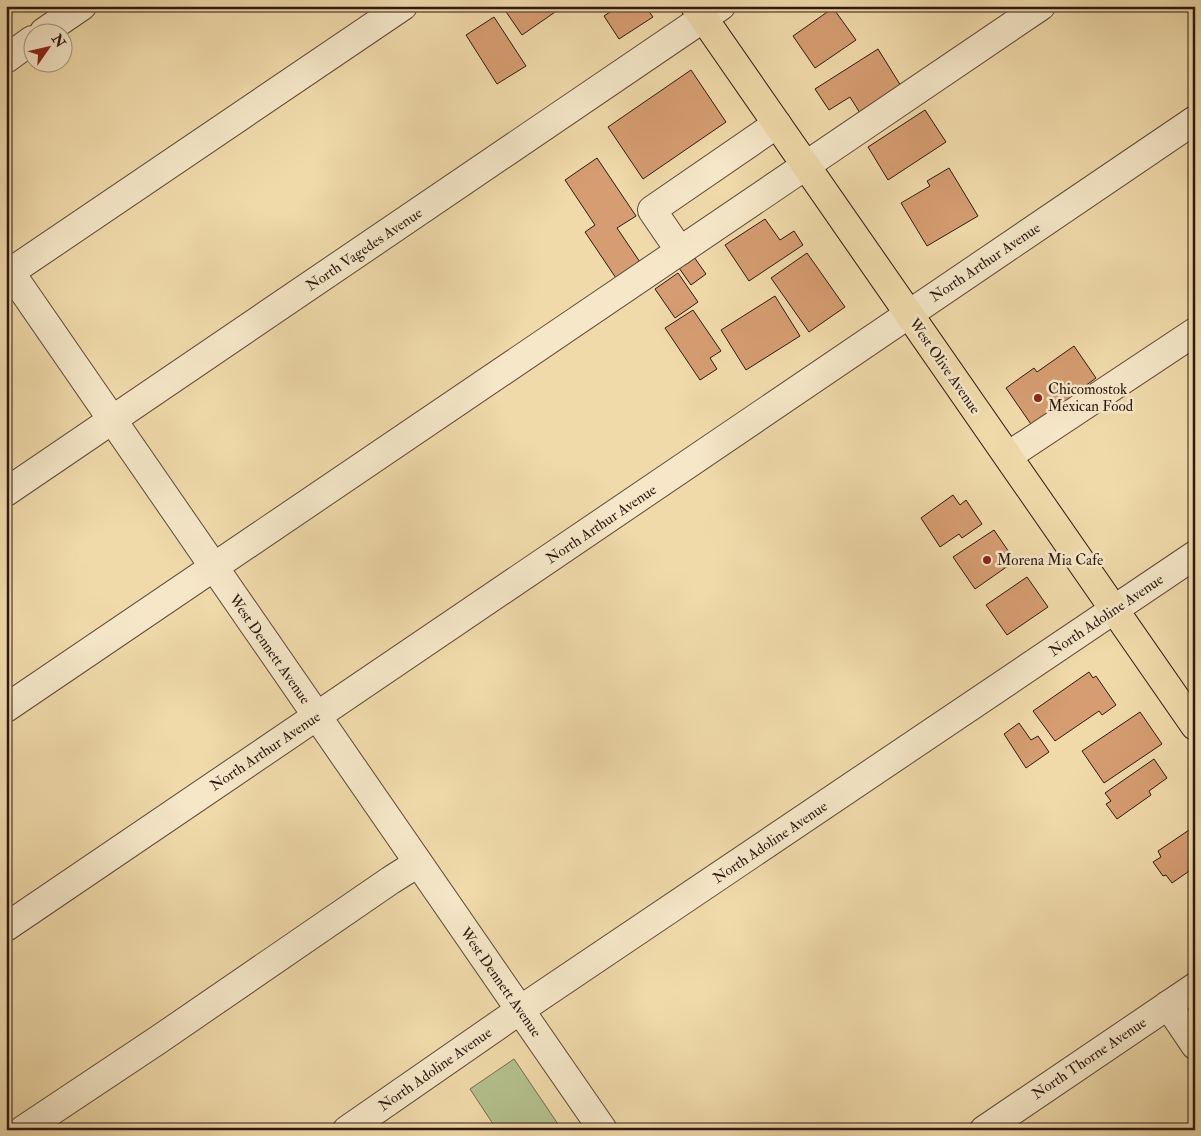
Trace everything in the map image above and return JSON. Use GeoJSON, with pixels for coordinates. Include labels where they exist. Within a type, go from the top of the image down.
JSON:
{"type":"FeatureCollection","features":[{"type":"Feature","properties":{"kind":"main road","name":"West Olive Avenue"},"geometry":{"type":"LineString","coordinates":[[706,10],[777,124],[1195,726]]}},
{"type":"Feature","properties":{"kind":"street"},"geometry":{"type":"LineString","coordinates":[[59,22],[82,6]]}},
{"type":"Feature","properties":{"kind":"street"},"geometry":{"type":"LineString","coordinates":[[8,271],[403,6]]}},
{"type":"Feature","properties":{"kind":"street"},"geometry":{"type":"LineString","coordinates":[[6,708],[1041,6]]}},
{"type":"Feature","properties":{"kind":"street","name":"North Vagedes Avenue"},"geometry":{"type":"LineString","coordinates":[[6,492],[706,10]]}},
{"type":"Feature","properties":{"kind":"street"},"geometry":{"type":"LineString","coordinates":[[6,59],[22,47]]}},
{"type":"Feature","properties":{"kind":"street","name":"North Arthur Avenue"},"geometry":{"type":"LineString","coordinates":[[6,927],[1195,120]]}},
{"type":"Feature","properties":{"kind":"street"},"geometry":{"type":"LineString","coordinates":[[680,251],[652,210],[777,124]]}},
{"type":"Feature","properties":{"kind":"street","name":"West Dennett Avenue"},"geometry":{"type":"LineString","coordinates":[[8,271],[603,1130]]}},
{"type":"Feature","properties":{"kind":"street"},"geometry":{"type":"LineString","coordinates":[[1008,456],[1195,332]]}},
{"type":"Feature","properties":{"kind":"street","name":"North Adoline Avenue"},"geometry":{"type":"LineString","coordinates":[[347,1130],[520,1010],[1195,555]]}},
{"type":"Feature","properties":{"kind":"street"},"geometry":{"type":"LineString","coordinates":[[23,1130],[418,863]]}},
{"type":"Feature","properties":{"kind":"street","name":"North Thorne Avenue"},"geometry":{"type":"LineString","coordinates":[[984,1130],[1195,987]]}},
{"type":"Feature","properties":{"kind":"street"},"geometry":{"type":"LineString","coordinates":[[1168,1005],[1195,1045]]}},
{"type":"Feature","properties":{"kind":"green space"},"geometry":{"type":"Polygon","coordinates":[[[514,1059],[562,1130],[497,1130],[470,1089],[514,1059]]]}},
{"type":"Feature","properties":{"kind":"building"},"geometry":{"type":"Polygon","coordinates":[[[502,6],[555,6],[558,10],[522,35],[502,6]]]}},
{"type":"Feature","properties":{"kind":"building"},"geometry":{"type":"Polygon","coordinates":[[[619,6],[645,6],[653,17],[619,39],[604,16],[619,6]]]}},
{"type":"Feature","properties":{"kind":"building"},"geometry":{"type":"Polygon","coordinates":[[[833,8],[856,40],[815,68],[793,36],[833,8]]]}},
{"type":"Feature","properties":{"kind":"building"},"geometry":{"type":"Polygon","coordinates":[[[494,17],[526,66],[497,84],[466,35],[494,17]]]}},
{"type":"Feature","properties":{"kind":"building"},"geometry":{"type":"Polygon","coordinates":[[[878,49],[901,86],[860,113],[850,97],[829,110],[815,89],[878,49]]]}},
{"type":"Feature","properties":{"kind":"building"},"geometry":{"type":"Polygon","coordinates":[[[691,70],[726,122],[643,179],[608,127],[691,70]]]}},
{"type":"Feature","properties":{"kind":"building"},"geometry":{"type":"Polygon","coordinates":[[[925,110],[946,142],[888,180],[868,147],[925,110]]]}},
{"type":"Feature","properties":{"kind":"building"},"geometry":{"type":"Polygon","coordinates":[[[597,158],[636,216],[617,228],[642,265],[618,281],[585,232],[595,225],[565,180],[597,158]]]}},
{"type":"Feature","properties":{"kind":"building"},"geometry":{"type":"Polygon","coordinates":[[[949,168],[978,216],[927,246],[901,203],[930,186],[927,181],[949,168]]]}},
{"type":"Feature","properties":{"kind":"building"},"geometry":{"type":"Polygon","coordinates":[[[765,219],[780,240],[794,231],[803,245],[749,281],[725,245],[765,219]]]}},
{"type":"Feature","properties":{"kind":"building"},"geometry":{"type":"Polygon","coordinates":[[[807,253],[845,307],[809,332],[771,278],[807,253]]]}},
{"type":"Feature","properties":{"kind":"building"},"geometry":{"type":"Polygon","coordinates":[[[694,257],[706,274],[691,285],[679,268],[694,257]]]}},
{"type":"Feature","properties":{"kind":"building"},"geometry":{"type":"Polygon","coordinates":[[[678,273],[698,302],[675,318],[655,289],[678,273]]]}},
{"type":"Feature","properties":{"kind":"building"},"geometry":{"type":"Polygon","coordinates":[[[775,296],[800,336],[746,370],[721,330],[775,296]]]}},
{"type":"Feature","properties":{"kind":"building"},"geometry":{"type":"Polygon","coordinates":[[[693,310],[721,351],[710,358],[717,369],[700,380],[665,328],[693,310]]]}},
{"type":"Feature","properties":{"kind":"building"},"geometry":{"type":"Polygon","coordinates":[[[1074,346],[1096,378],[1081,389],[1085,395],[1035,430],[1006,388],[1034,368],[1037,372],[1074,346]]]}},
{"type":"Feature","properties":{"kind":"building"},"geometry":{"type":"Polygon","coordinates":[[[953,495],[960,505],[966,500],[982,524],[962,538],[959,534],[940,547],[921,518],[953,495]]]}},
{"type":"Feature","properties":{"kind":"building"},"geometry":{"type":"Polygon","coordinates":[[[994,530],[1015,561],[975,589],[953,557],[994,530]]]}},
{"type":"Feature","properties":{"kind":"building"},"geometry":{"type":"Polygon","coordinates":[[[1027,577],[1048,607],[1007,635],[986,605],[1027,577]]]}},
{"type":"Feature","properties":{"kind":"building"},"geometry":{"type":"Polygon","coordinates":[[[1089,672],[1093,678],[1096,676],[1116,705],[1102,715],[1099,711],[1055,741],[1033,711],[1089,672]]]}},
{"type":"Feature","properties":{"kind":"building"},"geometry":{"type":"Polygon","coordinates":[[[1140,712],[1162,744],[1104,783],[1082,751],[1140,712]]]}},
{"type":"Feature","properties":{"kind":"building"},"geometry":{"type":"Polygon","coordinates":[[[1019,723],[1031,740],[1038,736],[1049,752],[1026,768],[1004,734],[1019,723]]]}},
{"type":"Feature","properties":{"kind":"building"},"geometry":{"type":"Polygon","coordinates":[[[1154,759],[1167,778],[1149,791],[1151,795],[1117,819],[1106,804],[1111,801],[1105,793],[1154,759]]]}},
{"type":"Feature","properties":{"kind":"building"},"geometry":{"type":"Polygon","coordinates":[[[1195,826],[1195,867],[1172,883],[1166,875],[1163,876],[1153,862],[1161,857],[1158,851],[1195,826]]]}},
{"type":"Feature","properties":{"kind":"place","name":"Chicomostok Mexican Food"},"geometry":{"type":"Point","coordinates":[1038,398]}},
{"type":"Feature","properties":{"kind":"place","name":"Morena Mia Cafe"},"geometry":{"type":"Point","coordinates":[987,560]}}]}
